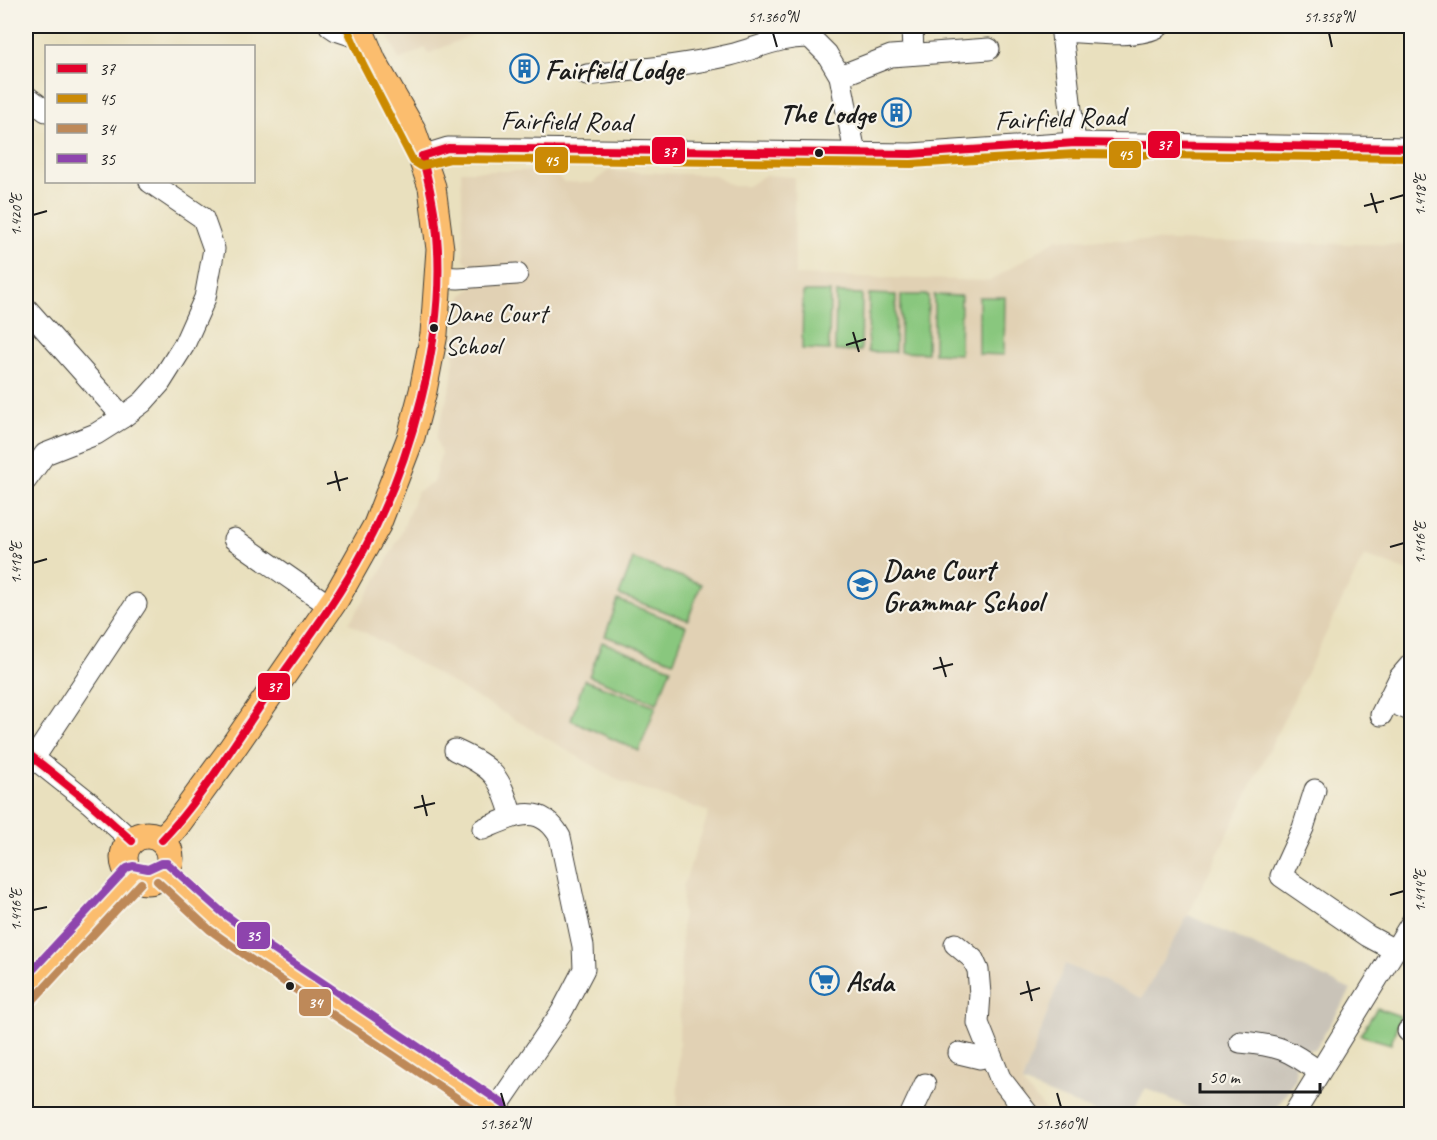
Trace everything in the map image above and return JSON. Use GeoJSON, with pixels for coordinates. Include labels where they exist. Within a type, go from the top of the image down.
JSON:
{"type":"FeatureCollection","features":[{"type":"Feature","properties":{"kind":"main road"},"geometry":{"type":"LineString","coordinates":[[162,840],[174,828],[222,762],[330,606],[377,525],[411,437],[423,391],[434,334],[440,249],[432,188],[412,130],[389,93],[361,32]]}},
{"type":"Feature","properties":{"kind":"main road"},"geometry":{"type":"LineString","coordinates":[[143,835],[162,840],[167,846],[170,860],[165,873],[146,881],[133,876],[124,859],[125,852],[132,841],[143,835]]}},
{"type":"Feature","properties":{"kind":"main road"},"geometry":{"type":"LineString","coordinates":[[165,873],[217,922],[262,955],[496,1113]]}},
{"type":"Feature","properties":{"kind":"main road"},"geometry":{"type":"LineString","coordinates":[[26,993],[133,876]]}},
{"type":"Feature","properties":{"kind":"street"},"geometry":{"type":"LineString","coordinates":[[330,26],[336,30],[361,32]]}},
{"type":"Feature","properties":{"kind":"street"},"geometry":{"type":"LineString","coordinates":[[912,26],[913,54]]}},
{"type":"Feature","properties":{"kind":"street"},"geometry":{"type":"LineString","coordinates":[[1076,143],[1061,28],[1135,33],[1147,32],[1159,26]]}},
{"type":"Feature","properties":{"kind":"street","name":"Fairfield Road"},"geometry":{"type":"LineString","coordinates":[[587,75],[663,67],[730,55],[793,36],[810,37],[827,54],[840,76],[855,153]]}},
{"type":"Feature","properties":{"kind":"street"},"geometry":{"type":"LineString","coordinates":[[840,76],[891,56],[988,49]]}},
{"type":"Feature","properties":{"kind":"street"},"geometry":{"type":"LineString","coordinates":[[26,96],[45,110]]}},
{"type":"Feature","properties":{"kind":"street","name":"Fairfield Road"},"geometry":{"type":"LineString","coordinates":[[422,156],[448,148],[911,154],[1076,143],[1412,148]]}},
{"type":"Feature","properties":{"kind":"street"},"geometry":{"type":"LineString","coordinates":[[26,480],[45,454],[96,434],[142,402],[160,383],[184,345],[205,298],[214,249],[203,218],[151,183]]}},
{"type":"Feature","properties":{"kind":"street"},"geometry":{"type":"LineString","coordinates":[[438,277],[517,274]]}},
{"type":"Feature","properties":{"kind":"street"},"geometry":{"type":"LineString","coordinates":[[26,308],[123,417]]}},
{"type":"Feature","properties":{"kind":"street"},"geometry":{"type":"LineString","coordinates":[[234,539],[330,606]]}},
{"type":"Feature","properties":{"kind":"street"},"geometry":{"type":"LineString","coordinates":[[132,841],[90,803],[30,755],[134,618]]}},
{"type":"Feature","properties":{"kind":"street"},"geometry":{"type":"LineString","coordinates":[[1412,663],[1400,677],[1385,708],[1412,711]]}},
{"type":"Feature","properties":{"kind":"street"},"geometry":{"type":"LineString","coordinates":[[455,750],[478,761],[494,773],[504,790],[512,817]]}},
{"type":"Feature","properties":{"kind":"street"},"geometry":{"type":"LineString","coordinates":[[1315,790],[1303,828],[1275,872],[1368,936],[1394,950]]}},
{"type":"Feature","properties":{"kind":"street"},"geometry":{"type":"LineString","coordinates":[[483,829],[512,817],[531,814],[544,817],[554,827],[560,837],[583,946],[584,969],[561,1013],[496,1113]]}},
{"type":"Feature","properties":{"kind":"street"},"geometry":{"type":"LineString","coordinates":[[1294,1114],[1412,922]]}},
{"type":"Feature","properties":{"kind":"street"},"geometry":{"type":"LineString","coordinates":[[955,944],[973,958],[978,970],[980,994],[978,1023],[990,1055],[1000,1078],[1028,1114]]}},
{"type":"Feature","properties":{"kind":"street"},"geometry":{"type":"LineString","coordinates":[[1240,1042],[1270,1044],[1298,1056],[1319,1072]]}},
{"type":"Feature","properties":{"kind":"street"},"geometry":{"type":"LineString","coordinates":[[959,1053],[980,1059],[990,1055]]}},
{"type":"Feature","properties":{"kind":"street"},"geometry":{"type":"LineString","coordinates":[[911,1114],[925,1084]]}},
{"type":"Feature","properties":{"kind":"shaded area"},"geometry":{"type":"Polygon","coordinates":[[[384,26],[492,26],[428,54],[425,48],[399,60],[384,26]]]}},
{"type":"Feature","properties":{"kind":"shaded area","name":"Dane Court Grammar School"},"geometry":{"type":"Polygon","coordinates":[[[461,171],[551,171],[564,182],[592,183],[608,171],[714,175],[732,186],[748,186],[765,175],[794,177],[795,275],[990,281],[1057,239],[1411,245],[1411,572],[1364,556],[1188,915],[1142,998],[1065,964],[1022,1083],[1049,1114],[677,1114],[683,887],[709,812],[620,781],[349,623],[375,583],[400,536],[417,492],[433,483],[441,454],[436,438],[451,384],[462,295],[472,288],[472,269],[464,259],[461,171]]]}},
{"type":"Feature","properties":{"kind":"shaded area"},"geometry":{"type":"Polygon","coordinates":[[[1188,915],[1351,990],[1315,1049],[1302,1051],[1295,1061],[1296,1078],[1273,1114],[1203,1114],[1146,1088],[1131,1114],[1101,1114],[1022,1083],[1065,964],[1142,998],[1188,915]]]}},
{"type":"Feature","properties":{"kind":"green space"},"geometry":{"type":"Polygon","coordinates":[[[803,292],[830,292],[829,350],[802,349],[803,292]]]}},
{"type":"Feature","properties":{"kind":"green space"},"geometry":{"type":"Polygon","coordinates":[[[836,293],[862,294],[861,351],[835,351],[836,293]]]}},
{"type":"Feature","properties":{"kind":"green space"},"geometry":{"type":"Polygon","coordinates":[[[869,294],[896,295],[895,352],[868,352],[869,294]]]}},
{"type":"Feature","properties":{"kind":"green space"},"geometry":{"type":"Polygon","coordinates":[[[901,295],[928,295],[927,353],[900,352],[901,295]]]}},
{"type":"Feature","properties":{"kind":"green space"},"geometry":{"type":"Polygon","coordinates":[[[934,295],[961,296],[960,354],[934,353],[934,295]]]}},
{"type":"Feature","properties":{"kind":"green space"},"geometry":{"type":"Polygon","coordinates":[[[979,297],[1005,297],[1004,355],[979,354],[979,297]]]}},
{"type":"Feature","properties":{"kind":"green space"},"geometry":{"type":"Polygon","coordinates":[[[633,559],[701,584],[688,620],[619,595],[633,559]]]}},
{"type":"Feature","properties":{"kind":"green space"},"geometry":{"type":"Polygon","coordinates":[[[618,600],[686,626],[674,661],[605,636],[618,600]]]}},
{"type":"Feature","properties":{"kind":"green space"},"geometry":{"type":"Polygon","coordinates":[[[602,642],[671,668],[657,703],[589,676],[602,642]]]}},
{"type":"Feature","properties":{"kind":"green space"},"geometry":{"type":"Polygon","coordinates":[[[584,680],[656,706],[639,751],[571,720],[584,680]]]}},
{"type":"Feature","properties":{"kind":"green space"},"geometry":{"type":"Polygon","coordinates":[[[1377,1008],[1400,1016],[1391,1044],[1360,1035],[1377,1008]]]}},
{"type":"Feature","properties":{"kind":"transit line","name":"45"},"geometry":{"type":"LineString","coordinates":[[348,30],[413,161],[421,166],[450,159],[911,164],[1075,154],[1412,158]]}},
{"type":"Feature","properties":{"kind":"transit line","name":"37"},"geometry":{"type":"LineString","coordinates":[[422,156],[448,148],[911,154],[1075,143],[1412,148]]}},
{"type":"Feature","properties":{"kind":"transit line","name":"37"},"geometry":{"type":"LineString","coordinates":[[162,840],[202,792],[341,590],[364,550],[396,478],[422,398],[436,315],[437,236],[422,156]]}},
{"type":"Feature","properties":{"kind":"transit line","name":"37"},"geometry":{"type":"LineString","coordinates":[[26,752],[90,803],[132,841]]}},
{"type":"Feature","properties":{"kind":"transit line","name":"35"},"geometry":{"type":"LineString","coordinates":[[26,977],[127,868],[133,866],[148,869],[161,863],[167,863],[224,914],[268,946],[505,1105]]}},
{"type":"Feature","properties":{"kind":"transit line","name":"34"},"geometry":{"type":"LineString","coordinates":[[157,881],[210,930],[481,1114]]}},
{"type":"Feature","properties":{"kind":"transit line","name":"34"},"geometry":{"type":"LineString","coordinates":[[34,999],[141,883]]}},
{"type":"Feature","properties":{"kind":"place","name":"Fairfield Lodge"},"geometry":{"type":"Point","coordinates":[524,69]}},
{"type":"Feature","properties":{"kind":"place","name":"The Lodge"},"geometry":{"type":"Point","coordinates":[896,113]}},
{"type":"Feature","properties":{"kind":"place","name":"Dane Court School"},"geometry":{"type":"Point","coordinates":[434,328]}},
{"type":"Feature","properties":{"kind":"place","name":"Dane Court Grammar School"},"geometry":{"type":"Point","coordinates":[862,585]}},
{"type":"Feature","properties":{"kind":"place","name":"Asda"},"geometry":{"type":"Point","coordinates":[825,981]}}]}
